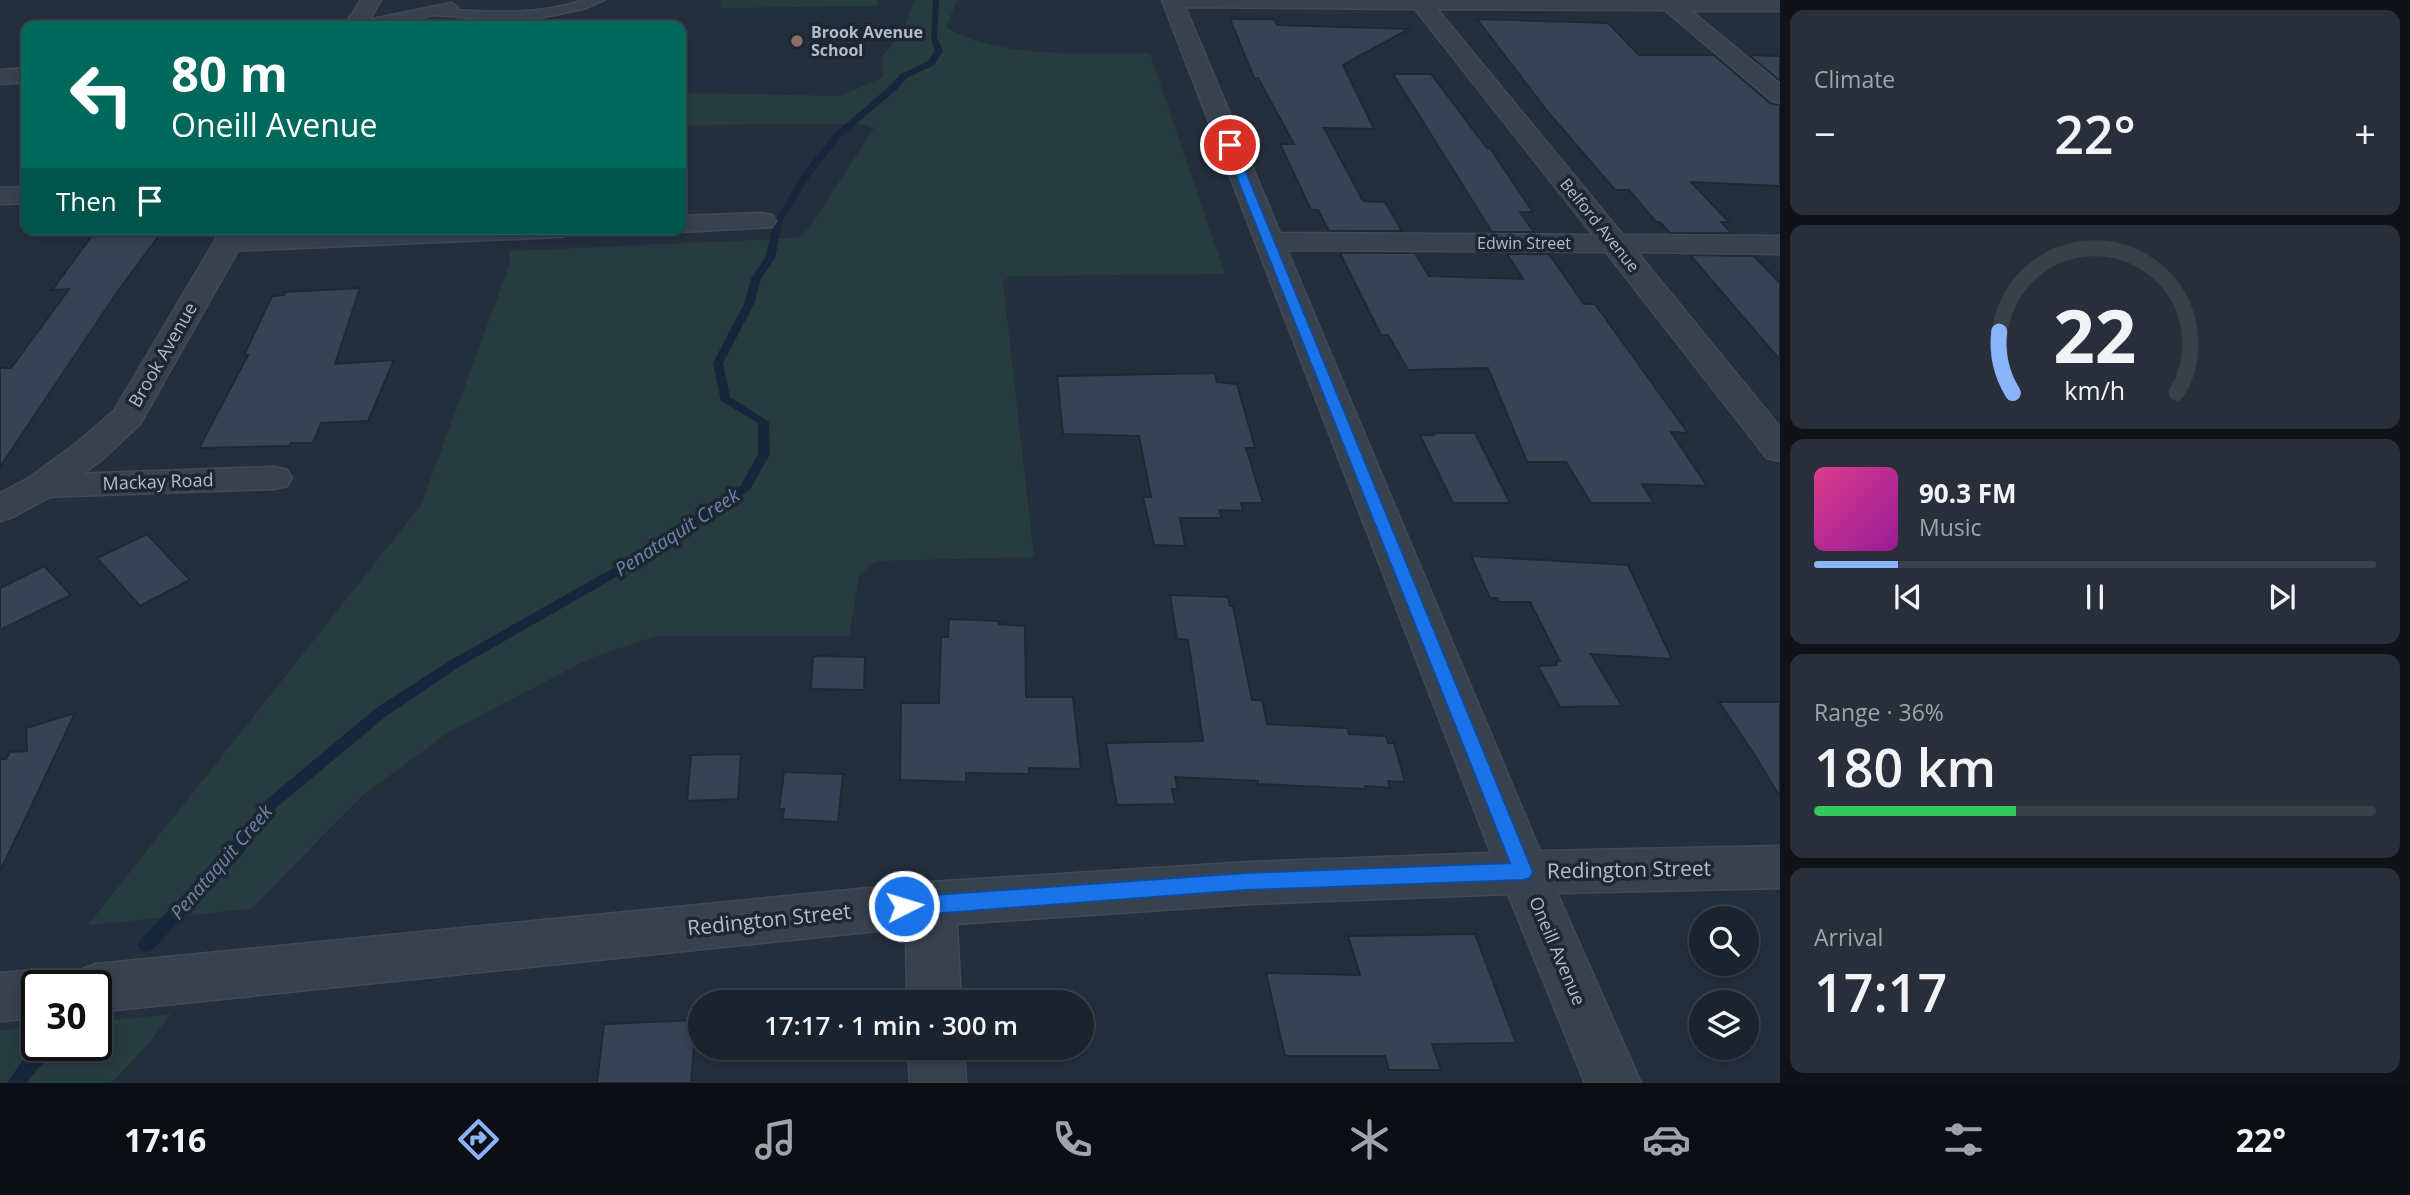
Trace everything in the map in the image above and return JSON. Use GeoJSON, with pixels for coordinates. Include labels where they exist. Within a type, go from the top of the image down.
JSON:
{"type":"FeatureCollection","features":[{"type":"Feature","properties":{"kind":"street"},"geometry":{"type":"LineString","coordinates":[[359,21],[370,0]]}},
{"type":"Feature","properties":{"kind":"street"},"geometry":{"type":"LineString","coordinates":[[1173,0],[1780,5]]}},
{"type":"Feature","properties":{"kind":"street","name":"Oneill Avenue"},"geometry":{"type":"LineString","coordinates":[[1173,0],[1523,872],[1613,1083]]}},
{"type":"Feature","properties":{"kind":"street","name":"Belford Avenue"},"geometry":{"type":"LineString","coordinates":[[1420,1],[1780,450]]}},
{"type":"Feature","properties":{"kind":"street"},"geometry":{"type":"LineString","coordinates":[[1668,2],[1780,96]]}},
{"type":"Feature","properties":{"kind":"street"},"geometry":{"type":"LineString","coordinates":[[0,77],[21,75]]}},
{"type":"Feature","properties":{"kind":"street"},"geometry":{"type":"LineString","coordinates":[[0,196],[21,195]]}},
{"type":"Feature","properties":{"kind":"street"},"geometry":{"type":"LineString","coordinates":[[686,224],[762,221]]}},
{"type":"Feature","properties":{"kind":"street"},"geometry":{"type":"LineString","coordinates":[[232,236],[279,235]]}},
{"type":"Feature","properties":{"kind":"street","name":"Brook Avenue"},"geometry":{"type":"LineString","coordinates":[[0,509],[42,486],[91,450],[128,417],[232,236]]}},
{"type":"Feature","properties":{"kind":"street","name":"Edwin Street"},"geometry":{"type":"LineString","coordinates":[[1268,241],[1780,245]]}},
{"type":"Feature","properties":{"kind":"street","name":"Mackay Road"},"geometry":{"type":"LineString","coordinates":[[42,486],[274,478]]}},
{"type":"Feature","properties":{"kind":"street","name":"Redington Street"},"geometry":{"type":"LineString","coordinates":[[112,986],[931,904],[1246,881],[1780,867]]}},
{"type":"Feature","properties":{"kind":"street"},"geometry":{"type":"LineString","coordinates":[[931,904],[934,990]]}},
{"type":"Feature","properties":{"kind":"street"},"geometry":{"type":"LineString","coordinates":[[0,997],[21,995]]}},
{"type":"Feature","properties":{"kind":"street"},"geometry":{"type":"LineString","coordinates":[[937,1060],[938,1083]]}},
{"type":"Feature","properties":{"kind":"lane"},"geometry":{"type":"LineString","coordinates":[[385,21],[438,12],[468,0]]}},
{"type":"Feature","properties":{"kind":"lane"},"geometry":{"type":"LineString","coordinates":[[438,12],[490,15],[558,13],[597,0]]}},
{"type":"Feature","properties":{"kind":"green space"},"geometry":{"type":"Polygon","coordinates":[[[721,0],[878,0],[878,6],[720,8],[721,0]]]}},
{"type":"Feature","properties":{"kind":"green space"},"geometry":{"type":"Polygon","coordinates":[[[914,0],[957,0],[946,27],[967,38],[992,45],[1045,52],[1150,54],[1225,274],[1010,276],[1003,282],[1034,557],[877,561],[859,576],[849,636],[656,636],[591,658],[450,731],[362,796],[251,909],[88,925],[421,505],[509,266],[510,251],[798,238],[809,228],[874,128],[861,124],[686,125],[686,93],[841,96],[883,77],[883,55],[903,30],[914,0]]]}},
{"type":"Feature","properties":{"kind":"green space"},"geometry":{"type":"Polygon","coordinates":[[[171,1014],[150,1042],[111,1083],[0,1083],[0,1031],[21,1029],[21,1061],[112,1061],[112,1020],[171,1014]]]}},
{"type":"Feature","properties":{"kind":"building"},"geometry":{"type":"Polygon","coordinates":[[[1230,19],[1274,19],[1277,25],[1409,29],[1343,65],[1374,129],[1324,128],[1363,201],[1385,202],[1402,231],[1329,231],[1318,210],[1311,210],[1280,144],[1294,144],[1258,78],[1254,78],[1230,19]]]}},
{"type":"Feature","properties":{"kind":"building"},"geometry":{"type":"Polygon","coordinates":[[[1477,19],[1608,23],[1639,55],[1714,55],[1770,103],[1780,105],[1780,186],[1691,182],[1729,222],[1721,222],[1732,233],[1670,233],[1660,222],[1656,222],[1629,190],[1615,190],[1547,111],[1477,19]]]}},
{"type":"Feature","properties":{"kind":"building"},"geometry":{"type":"Polygon","coordinates":[[[1749,55],[1780,56],[1780,81],[1749,55]]]}},
{"type":"Feature","properties":{"kind":"building"},"geometry":{"type":"Polygon","coordinates":[[[1393,74],[1431,74],[1487,148],[1490,148],[1533,212],[1520,212],[1534,232],[1492,232],[1393,74]]]}},
{"type":"Feature","properties":{"kind":"building"},"geometry":{"type":"Polygon","coordinates":[[[93,235],[160,235],[118,291],[0,467],[0,368],[11,368],[69,289],[52,290],[93,235]]]}},
{"type":"Feature","properties":{"kind":"building"},"geometry":{"type":"Polygon","coordinates":[[[1340,253],[1415,253],[1429,276],[1523,279],[1507,254],[1549,254],[1584,304],[1595,304],[1688,433],[1671,432],[1707,486],[1642,484],[1654,503],[1591,503],[1566,462],[1527,462],[1488,368],[1408,370],[1388,335],[1381,335],[1340,253]]]}},
{"type":"Feature","properties":{"kind":"building"},"geometry":{"type":"Polygon","coordinates":[[[1690,255],[1754,256],[1780,283],[1780,360],[1690,255]]]}},
{"type":"Feature","properties":{"kind":"building"},"geometry":{"type":"Polygon","coordinates":[[[360,288],[335,364],[394,360],[368,421],[321,423],[313,443],[199,448],[248,355],[244,355],[272,296],[284,295],[285,292],[360,288]]]}},
{"type":"Feature","properties":{"kind":"building"},"geometry":{"type":"Polygon","coordinates":[[[1215,373],[1217,382],[1237,384],[1255,448],[1246,448],[1263,503],[1241,503],[1243,511],[1219,510],[1222,518],[1180,518],[1185,546],[1154,545],[1143,497],[1151,497],[1139,436],[1063,434],[1057,376],[1215,373]]]}},
{"type":"Feature","properties":{"kind":"building"},"geometry":{"type":"Polygon","coordinates":[[[1433,433],[1475,433],[1510,503],[1453,503],[1420,435],[1434,435],[1433,433]]]}},
{"type":"Feature","properties":{"kind":"building"},"geometry":{"type":"Polygon","coordinates":[[[147,534],[190,580],[140,606],[97,558],[147,534]]]}},
{"type":"Feature","properties":{"kind":"building"},"geometry":{"type":"Polygon","coordinates":[[[1471,556],[1628,565],[1672,659],[1591,654],[1622,706],[1560,707],[1538,666],[1557,665],[1556,662],[1560,661],[1530,602],[1499,602],[1498,598],[1490,598],[1471,556]]]}},
{"type":"Feature","properties":{"kind":"building"},"geometry":{"type":"Polygon","coordinates":[[[44,566],[71,595],[0,630],[0,588],[44,566]]]}},
{"type":"Feature","properties":{"kind":"building"},"geometry":{"type":"Polygon","coordinates":[[[1170,595],[1228,597],[1230,606],[1233,606],[1252,700],[1262,700],[1267,724],[1347,728],[1349,734],[1386,736],[1388,743],[1394,743],[1405,782],[1388,781],[1390,788],[1365,786],[1366,789],[1175,777],[1178,789],[1172,789],[1175,804],[1117,805],[1106,743],[1203,741],[1188,640],[1177,639],[1170,595]]]}},
{"type":"Feature","properties":{"kind":"building"},"geometry":{"type":"Polygon","coordinates":[[[949,619],[998,621],[999,624],[1025,626],[1026,697],[1073,697],[1081,769],[1029,768],[1029,774],[966,773],[966,782],[900,780],[901,703],[939,703],[941,637],[948,637],[949,619]]]}},
{"type":"Feature","properties":{"kind":"building"},"geometry":{"type":"Polygon","coordinates":[[[813,656],[865,657],[864,690],[811,689],[813,656]]]}},
{"type":"Feature","properties":{"kind":"building"},"geometry":{"type":"Polygon","coordinates":[[[1719,702],[1780,702],[1780,797],[1754,754],[1719,702]]]}},
{"type":"Feature","properties":{"kind":"building"},"geometry":{"type":"Polygon","coordinates":[[[75,713],[0,871],[0,759],[6,759],[10,752],[27,751],[26,728],[75,713]]]}},
{"type":"Feature","properties":{"kind":"building"},"geometry":{"type":"Polygon","coordinates":[[[741,754],[738,799],[687,801],[691,755],[741,754]]]}},
{"type":"Feature","properties":{"kind":"building"},"geometry":{"type":"Polygon","coordinates":[[[784,772],[843,774],[838,822],[782,819],[784,809],[779,809],[784,772]]]}},
{"type":"Feature","properties":{"kind":"building"},"geometry":{"type":"Polygon","coordinates":[[[1475,934],[1516,1043],[1432,1044],[1441,1070],[1389,1070],[1385,1056],[1285,1056],[1266,973],[1360,975],[1348,936],[1475,934]]]}},
{"type":"Feature","properties":{"kind":"building"},"geometry":{"type":"Polygon","coordinates":[[[688,1020],[688,1060],[693,1060],[691,1083],[597,1083],[604,1024],[688,1020]]]}},
{"type":"Feature","properties":{"kind":"waterway","name":"Penataquit Creek"},"geometry":{"type":"LineString","coordinates":[[146,945],[234,853],[271,804],[380,713],[454,664],[647,554],[746,487],[764,454],[764,422],[725,399],[718,363],[749,304],[756,279],[770,258],[778,222],[806,175],[838,135],[904,76],[931,63],[939,51],[934,38],[936,0]]}},
{"type":"Feature","properties":{"kind":"waterway","name":"Penataquit Creek"},"geometry":{"type":"LineString","coordinates":[[16,1083],[33,1061]]}},
{"type":"Feature","properties":{"kind":"place","name":"Brook Avenue School"},"geometry":{"type":"Point","coordinates":[797,41]}},
{"type":"Feature","properties":{"kind":"route"},"geometry":{"type":"LineString","coordinates":[[904,906],[1246,881],[1523,872],[1417,603],[1230,145]]}}]}
